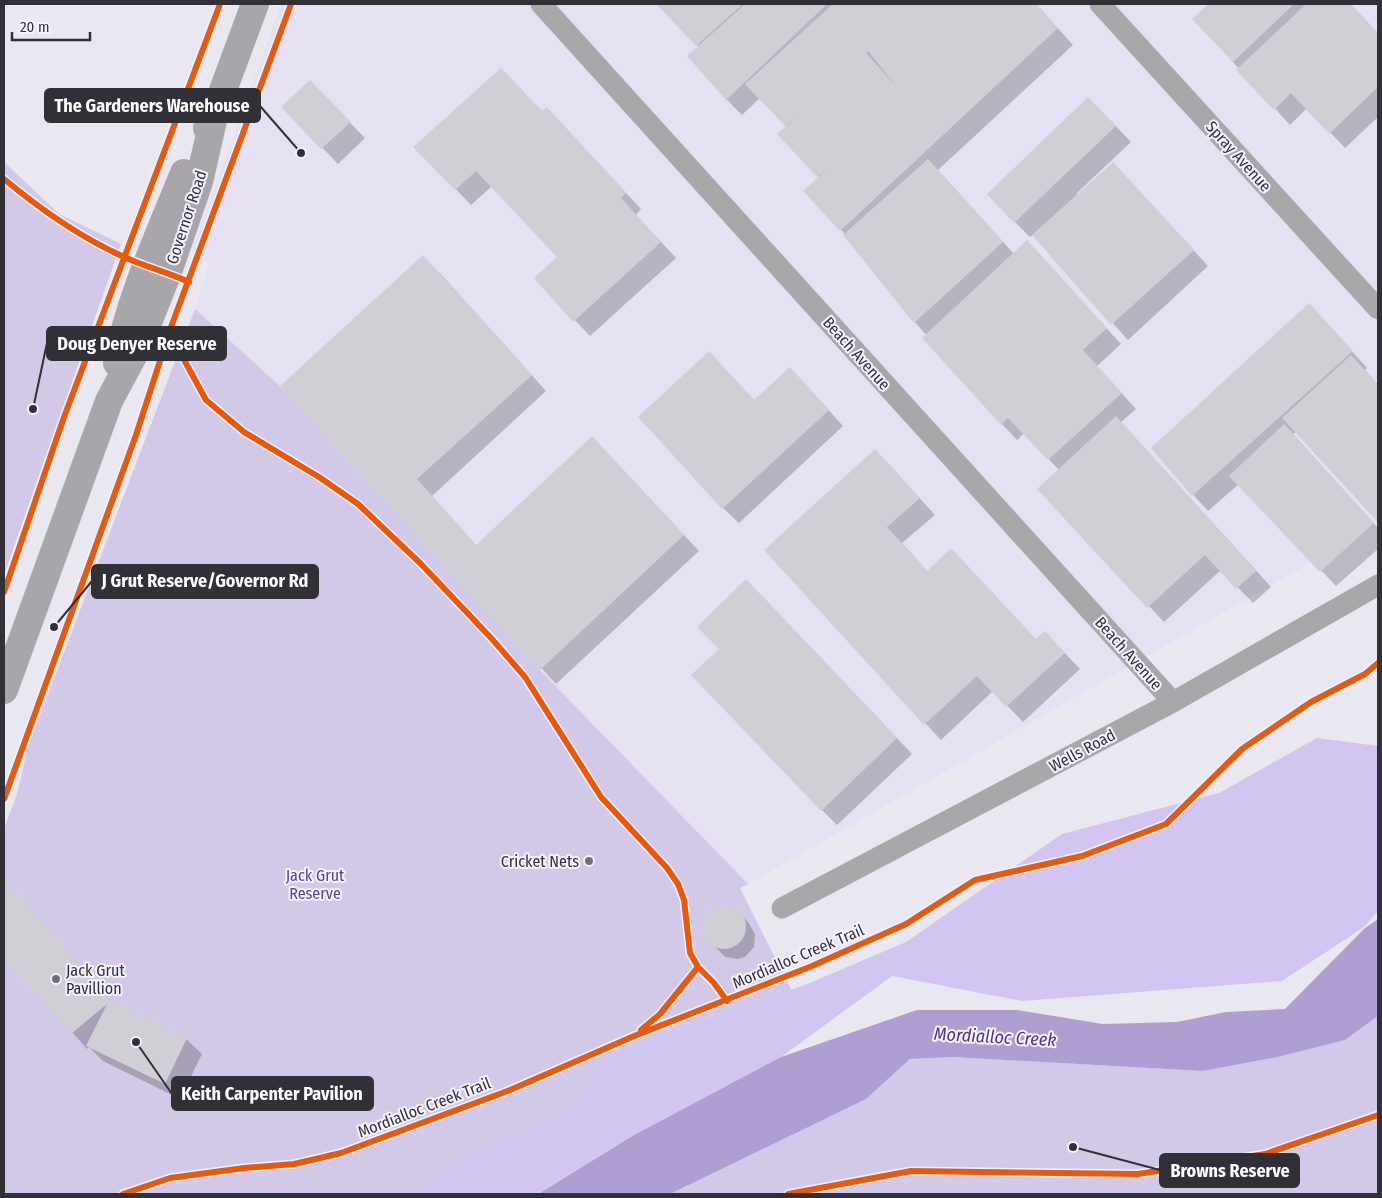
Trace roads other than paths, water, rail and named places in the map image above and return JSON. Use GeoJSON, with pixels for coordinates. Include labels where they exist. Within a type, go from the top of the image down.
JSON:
{"type":"FeatureCollection","features":[{"type":"Feature","properties":{"kind":"street","name":"Governor Road"},"geometry":{"type":"LineString","coordinates":[[4,690],[109,401],[139,346],[168,272],[200,182],[215,112],[255,4]]}},
{"type":"Feature","properties":{"kind":"street","name":"Beach Avenue"},"geometry":{"type":"LineString","coordinates":[[541,4],[1173,702]]}},
{"type":"Feature","properties":{"kind":"street","name":"Spray Avenue"},"geometry":{"type":"LineString","coordinates":[[1100,4],[1378,308]]}},
{"type":"Feature","properties":{"kind":"street","name":"Wells Road"},"geometry":{"type":"LineString","coordinates":[[782,908],[1173,702],[1378,585]]}},
{"type":"Feature","properties":{"kind":"water","name":"Mordialloc Creek"},"geometry":{"type":"Polygon","coordinates":[[[1378,919],[1378,1016],[1345,1040],[1278,1057],[1203,1071],[953,1057],[910,1059],[866,1099],[670,1194],[538,1194],[634,1135],[781,1057],[917,1010],[1017,1010],[1103,1024],[1177,1022],[1226,1012],[1285,1009],[1365,928],[1378,919]]]}},
{"type":"Feature","properties":{"kind":"place","name":"The Gardeners Warehouse"},"geometry":{"type":"Point","coordinates":[301,153]}},
{"type":"Feature","properties":{"kind":"place","name":"Doug Denyer Reserve"},"geometry":{"type":"Point","coordinates":[33,409]}},
{"type":"Feature","properties":{"kind":"place","name":"J Grut Reserve/Governor Rd"},"geometry":{"type":"Point","coordinates":[54,627]}},
{"type":"Feature","properties":{"kind":"place","name":"Cricket Nets"},"geometry":{"type":"Point","coordinates":[589,861]}},
{"type":"Feature","properties":{"kind":"place","name":"Jack Grut Pavillion"},"geometry":{"type":"Point","coordinates":[56,979]}},
{"type":"Feature","properties":{"kind":"place","name":"Keith Carpenter Pavilion"},"geometry":{"type":"Point","coordinates":[136,1042]}},
{"type":"Feature","properties":{"kind":"place","name":"Browns Reserve"},"geometry":{"type":"Point","coordinates":[1073,1147]}},
{"type":"Feature","properties":{"kind":"park label","name":"Jack Grut Reserve"},"geometry":{"type":"Point","coordinates":[315,884]}}]}
